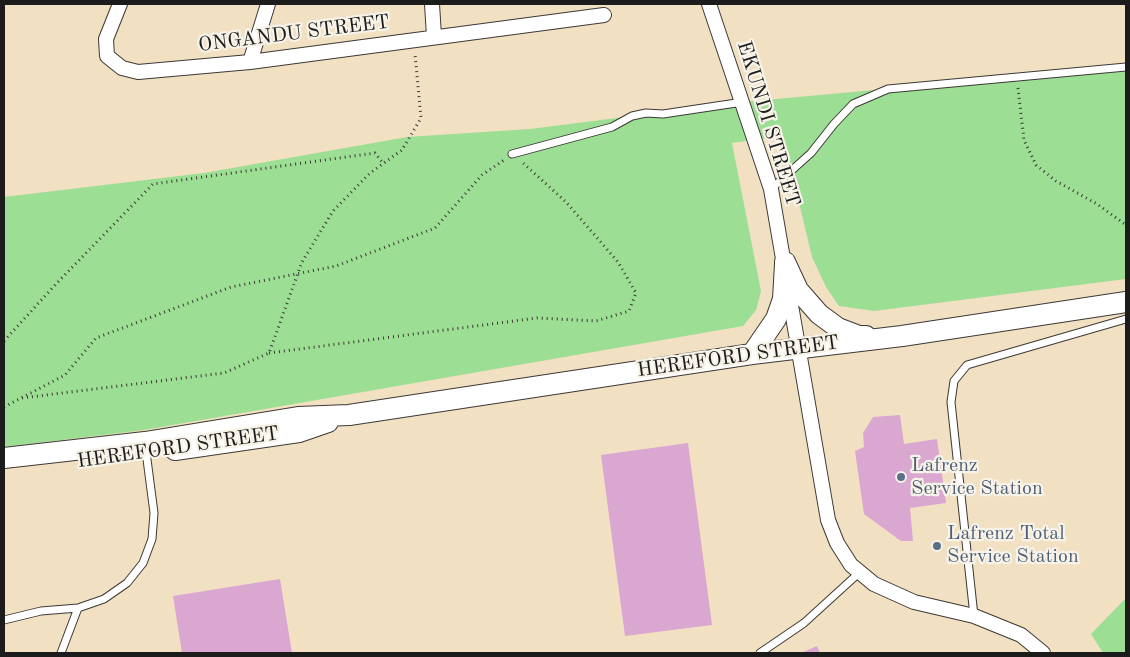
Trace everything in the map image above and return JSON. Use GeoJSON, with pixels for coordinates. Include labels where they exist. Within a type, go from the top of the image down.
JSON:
{"type":"FeatureCollection","features":[{"type":"Feature","properties":{"kind":"main road"},"geometry":{"type":"LineString","coordinates":[[785,262],[798,290],[819,314],[838,328],[859,336],[902,336]]}},
{"type":"Feature","properties":{"kind":"main road"},"geometry":{"type":"LineString","coordinates":[[752,354],[776,319],[783,299],[785,262]]}},
{"type":"Feature","properties":{"kind":"main road","name":"HEREFORD STREET"},"geometry":{"type":"LineString","coordinates":[[4,458],[146,448],[299,432],[349,415],[797,347],[902,336],[1126,302]]}},
{"type":"Feature","properties":{"kind":"main road","name":"HEREFORD STREET"},"geometry":{"type":"LineString","coordinates":[[4,469],[146,448]]}},
{"type":"Feature","properties":{"kind":"street","name":"ONGANDU STREET"},"geometry":{"type":"LineString","coordinates":[[120,4],[106,39],[107,56],[122,68],[138,72],[250,62],[604,14]]}},
{"type":"Feature","properties":{"kind":"street"},"geometry":{"type":"LineString","coordinates":[[250,62],[268,4]]}},
{"type":"Feature","properties":{"kind":"street"},"geometry":{"type":"LineString","coordinates":[[432,4],[434,36]]}},
{"type":"Feature","properties":{"kind":"street","name":"EKUNDI STREET"},"geometry":{"type":"LineString","coordinates":[[709,4],[771,189],[828,520],[837,543],[852,565],[874,584],[914,602],[974,616],[1021,635],[1043,653]]}},
{"type":"Feature","properties":{"kind":"lane"},"geometry":{"type":"LineString","coordinates":[[771,189],[811,153],[853,104],[888,89],[1126,67]]}},
{"type":"Feature","properties":{"kind":"lane"},"geometry":{"type":"LineString","coordinates":[[512,154],[612,127],[632,116],[646,113],[663,114],[743,102]]}},
{"type":"Feature","properties":{"kind":"lane"},"geometry":{"type":"LineString","coordinates":[[974,616],[951,402],[954,381],[966,366],[1126,320]]}},
{"type":"Feature","properties":{"kind":"lane"},"geometry":{"type":"LineString","coordinates":[[4,620],[41,611],[78,608],[104,599],[127,583],[143,563],[152,539],[154,513],[146,448]]}},
{"type":"Feature","properties":{"kind":"lane"},"geometry":{"type":"LineString","coordinates":[[760,653],[804,623],[860,572]]}},
{"type":"Feature","properties":{"kind":"lane"},"geometry":{"type":"LineString","coordinates":[[61,653],[78,608]]}},
{"type":"Feature","properties":{"kind":"path"},"geometry":{"type":"LineString","coordinates":[[269,353],[302,262],[334,211],[370,173],[402,150],[421,118],[413,39]]}},
{"type":"Feature","properties":{"kind":"path"},"geometry":{"type":"LineString","coordinates":[[1016,77],[1024,140],[1036,165],[1056,181],[1097,204],[1126,225]]}},
{"type":"Feature","properties":{"kind":"path"},"geometry":{"type":"LineString","coordinates":[[4,341],[56,284],[153,184],[374,154],[383,163]]}},
{"type":"Feature","properties":{"kind":"path"},"geometry":{"type":"LineString","coordinates":[[4,407],[65,375],[96,338],[231,287],[336,266],[435,228],[482,175],[512,154],[566,202],[618,262],[636,293],[628,311],[596,321],[537,318],[269,353],[224,373],[20,399]]}},
{"type":"Feature","properties":{"kind":"green space"},"geometry":{"type":"Polygon","coordinates":[[[1126,67],[1126,279],[874,311],[839,306],[826,287],[812,257],[783,136],[732,143],[761,291],[756,310],[743,326],[144,430],[4,447],[4,197],[204,173],[407,137],[530,129],[743,102],[1126,67]]]}},
{"type":"Feature","properties":{"kind":"green space"},"geometry":{"type":"Polygon","coordinates":[[[1126,598],[1126,653],[1103,653],[1091,634],[1126,598]]]}},
{"type":"Feature","properties":{"kind":"building","name":"Lafrenz Service Station"},"geometry":{"type":"Polygon","coordinates":[[[900,415],[904,444],[937,439],[946,503],[910,508],[913,541],[901,541],[864,514],[855,451],[864,447],[863,433],[873,417],[900,415]]]}},
{"type":"Feature","properties":{"kind":"building"},"geometry":{"type":"Polygon","coordinates":[[[688,443],[712,625],[625,636],[601,455],[688,443]]]}},
{"type":"Feature","properties":{"kind":"building"},"geometry":{"type":"Polygon","coordinates":[[[280,579],[292,653],[182,653],[173,596],[280,579]]]}},
{"type":"Feature","properties":{"kind":"building"},"geometry":{"type":"Polygon","coordinates":[[[817,646],[820,653],[801,653],[817,646]]]}},
{"type":"Feature","properties":{"kind":"place","name":"Lafrenz Service Station"},"geometry":{"type":"Point","coordinates":[901,477]}},
{"type":"Feature","properties":{"kind":"place","name":"Lafrenz Total Service Station"},"geometry":{"type":"Point","coordinates":[937,546]}}]}
